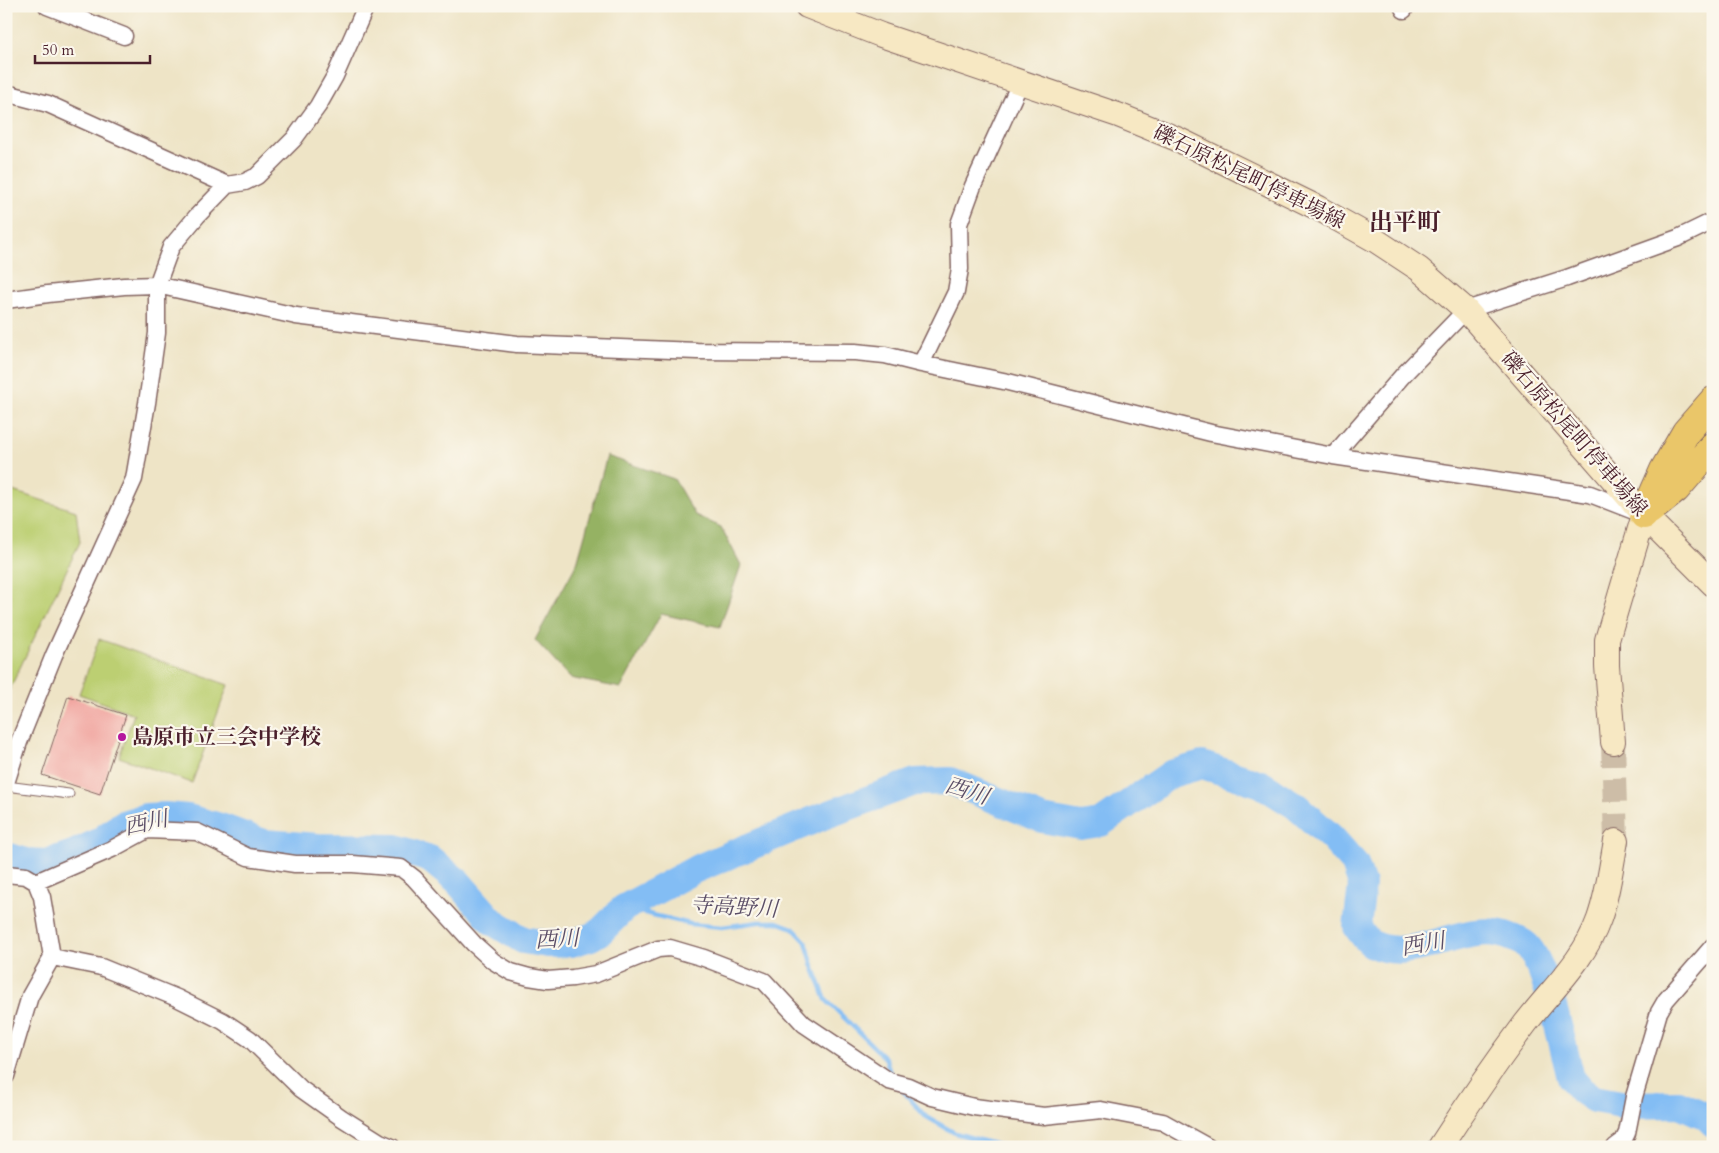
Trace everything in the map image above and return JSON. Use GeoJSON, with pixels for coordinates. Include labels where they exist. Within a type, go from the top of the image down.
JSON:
{"type":"FeatureCollection","features":[{"type":"Feature","properties":{"kind":"highway"},"geometry":{"type":"LineString","coordinates":[[1644,515],[1664,470],[1686,432],[1713,402]]}},
{"type":"Feature","properties":{"kind":"highway"},"geometry":{"type":"LineString","coordinates":[[1644,515],[1676,489],[1713,446]]}},
{"type":"Feature","properties":{"kind":"main road","name":"礫石原松尾町停車場線"},"geometry":{"type":"LineString","coordinates":[[807,6],[880,35],[1118,115],[1177,139],[1318,208],[1375,240],[1419,269],[1466,310],[1644,515],[1713,584]]}},
{"type":"Feature","properties":{"kind":"main road"},"geometry":{"type":"LineString","coordinates":[[1613,742],[1607,666],[1607,640],[1644,515]]}},
{"type":"Feature","properties":{"kind":"main road"},"geometry":{"type":"LineString","coordinates":[[1440,1147],[1525,1024],[1567,974],[1585,948],[1599,919],[1608,886],[1616,841]]}},
{"type":"Feature","properties":{"kind":"street"},"geometry":{"type":"LineString","coordinates":[[47,6],[124,36]]}},
{"type":"Feature","properties":{"kind":"street"},"geometry":{"type":"LineString","coordinates":[[6,784],[19,742],[54,655],[134,479],[157,332],[157,285],[171,247],[197,216],[228,186],[245,182],[257,176],[294,139],[318,106],[335,76],[366,6]]}},
{"type":"Feature","properties":{"kind":"street"},"geometry":{"type":"LineString","coordinates":[[921,364],[956,292],[960,269],[959,224],[973,186],[1021,81]]}},
{"type":"Feature","properties":{"kind":"street"},"geometry":{"type":"LineString","coordinates":[[6,93],[48,104],[228,186]]}},
{"type":"Feature","properties":{"kind":"street"},"geometry":{"type":"LineString","coordinates":[[1333,456],[1404,374],[1466,310],[1567,278],[1678,238],[1713,222]]}},
{"type":"Feature","properties":{"kind":"street"},"geometry":{"type":"LineString","coordinates":[[6,300],[114,287],[157,285],[296,316],[517,344],[697,351],[855,352],[885,355],[1008,382],[1211,433],[1333,456],[1590,494],[1644,515]]}},
{"type":"Feature","properties":{"kind":"street"},"geometry":{"type":"LineString","coordinates":[[36,882],[112,849],[147,830],[197,832],[248,857],[295,864],[353,864],[401,868],[414,878],[474,944],[493,961],[510,972],[548,980],[573,978],[596,974],[658,949],[670,948],[704,958],[764,981],[804,1024],[889,1081],[908,1086],[932,1096],[974,1107],[1044,1116],[1101,1110],[1163,1122],[1208,1147]]}},
{"type":"Feature","properties":{"kind":"street"},"geometry":{"type":"LineString","coordinates":[[6,874],[26,876],[36,882],[42,898],[52,958],[30,996],[6,1076]]}},
{"type":"Feature","properties":{"kind":"street"},"geometry":{"type":"LineString","coordinates":[[1615,1147],[1623,1141],[1627,1133],[1632,1105],[1659,1012],[1666,1000],[1713,946]]}},
{"type":"Feature","properties":{"kind":"street"},"geometry":{"type":"LineString","coordinates":[[52,958],[101,967],[177,998],[223,1021],[250,1039],[301,1089],[342,1118],[380,1142],[392,1147]]}},
{"type":"Feature","properties":{"kind":"lane"},"geometry":{"type":"LineString","coordinates":[[6,784],[69,794]]}},
{"type":"Feature","properties":{"kind":"green space"},"geometry":{"type":"Polygon","coordinates":[[[607,456],[674,479],[695,515],[721,527],[741,565],[720,627],[661,614],[621,688],[570,678],[535,640],[577,563],[607,456]]]}},
{"type":"Feature","properties":{"kind":"green space"},"geometry":{"type":"Polygon","coordinates":[[[6,489],[76,511],[80,542],[6,697],[6,489]]]}},
{"type":"Feature","properties":{"kind":"green space"},"geometry":{"type":"Polygon","coordinates":[[[99,639],[228,685],[192,783],[119,757],[134,714],[79,694],[99,639]]]}},
{"type":"Feature","properties":{"kind":"building"},"geometry":{"type":"Polygon","coordinates":[[[68,696],[126,715],[100,794],[42,775],[68,696]]]}},
{"type":"Feature","properties":{"kind":"waterway","name":"西川"},"geometry":{"type":"LineString","coordinates":[[6,856],[26,862],[46,863],[73,854],[100,841],[123,824],[146,817],[165,816],[188,818],[264,843],[318,847],[396,848],[430,859],[458,882],[492,921],[523,940],[548,944],[571,943],[591,937],[601,931],[624,908],[696,869],[821,817],[915,782],[950,781],[1042,819],[1081,826],[1101,823],[1171,774],[1202,765],[1261,784],[1296,806],[1332,838],[1355,864],[1362,885],[1357,927],[1370,943],[1389,949],[1407,949],[1478,933],[1496,933],[1522,942],[1534,955],[1541,970],[1571,1078],[1582,1091],[1594,1099],[1626,1105],[1679,1104],[1706,1116],[1713,1123]]}},
{"type":"Feature","properties":{"kind":"waterway","name":"寺高野川"},"geometry":{"type":"LineString","coordinates":[[624,908],[690,924],[722,927],[759,922],[777,922],[793,928],[806,942],[826,1000],[886,1059],[891,1077]]}},
{"type":"Feature","properties":{"kind":"waterway","name":"寺高野川"},"geometry":{"type":"LineString","coordinates":[[903,1091],[925,1116],[955,1133],[1004,1147]]}},
{"type":"Feature","properties":{"kind":"tunnel"},"geometry":{"type":"LineString","coordinates":[[1613,742],[1616,841]]}},
{"type":"Feature","properties":{"kind":"place","name":"島原市立三会中学校"},"geometry":{"type":"Point","coordinates":[122,737]}},
{"type":"Feature","properties":{"kind":"district","name":"出平町"},"geometry":{"type":"Point","coordinates":[1405,222]}}]}
